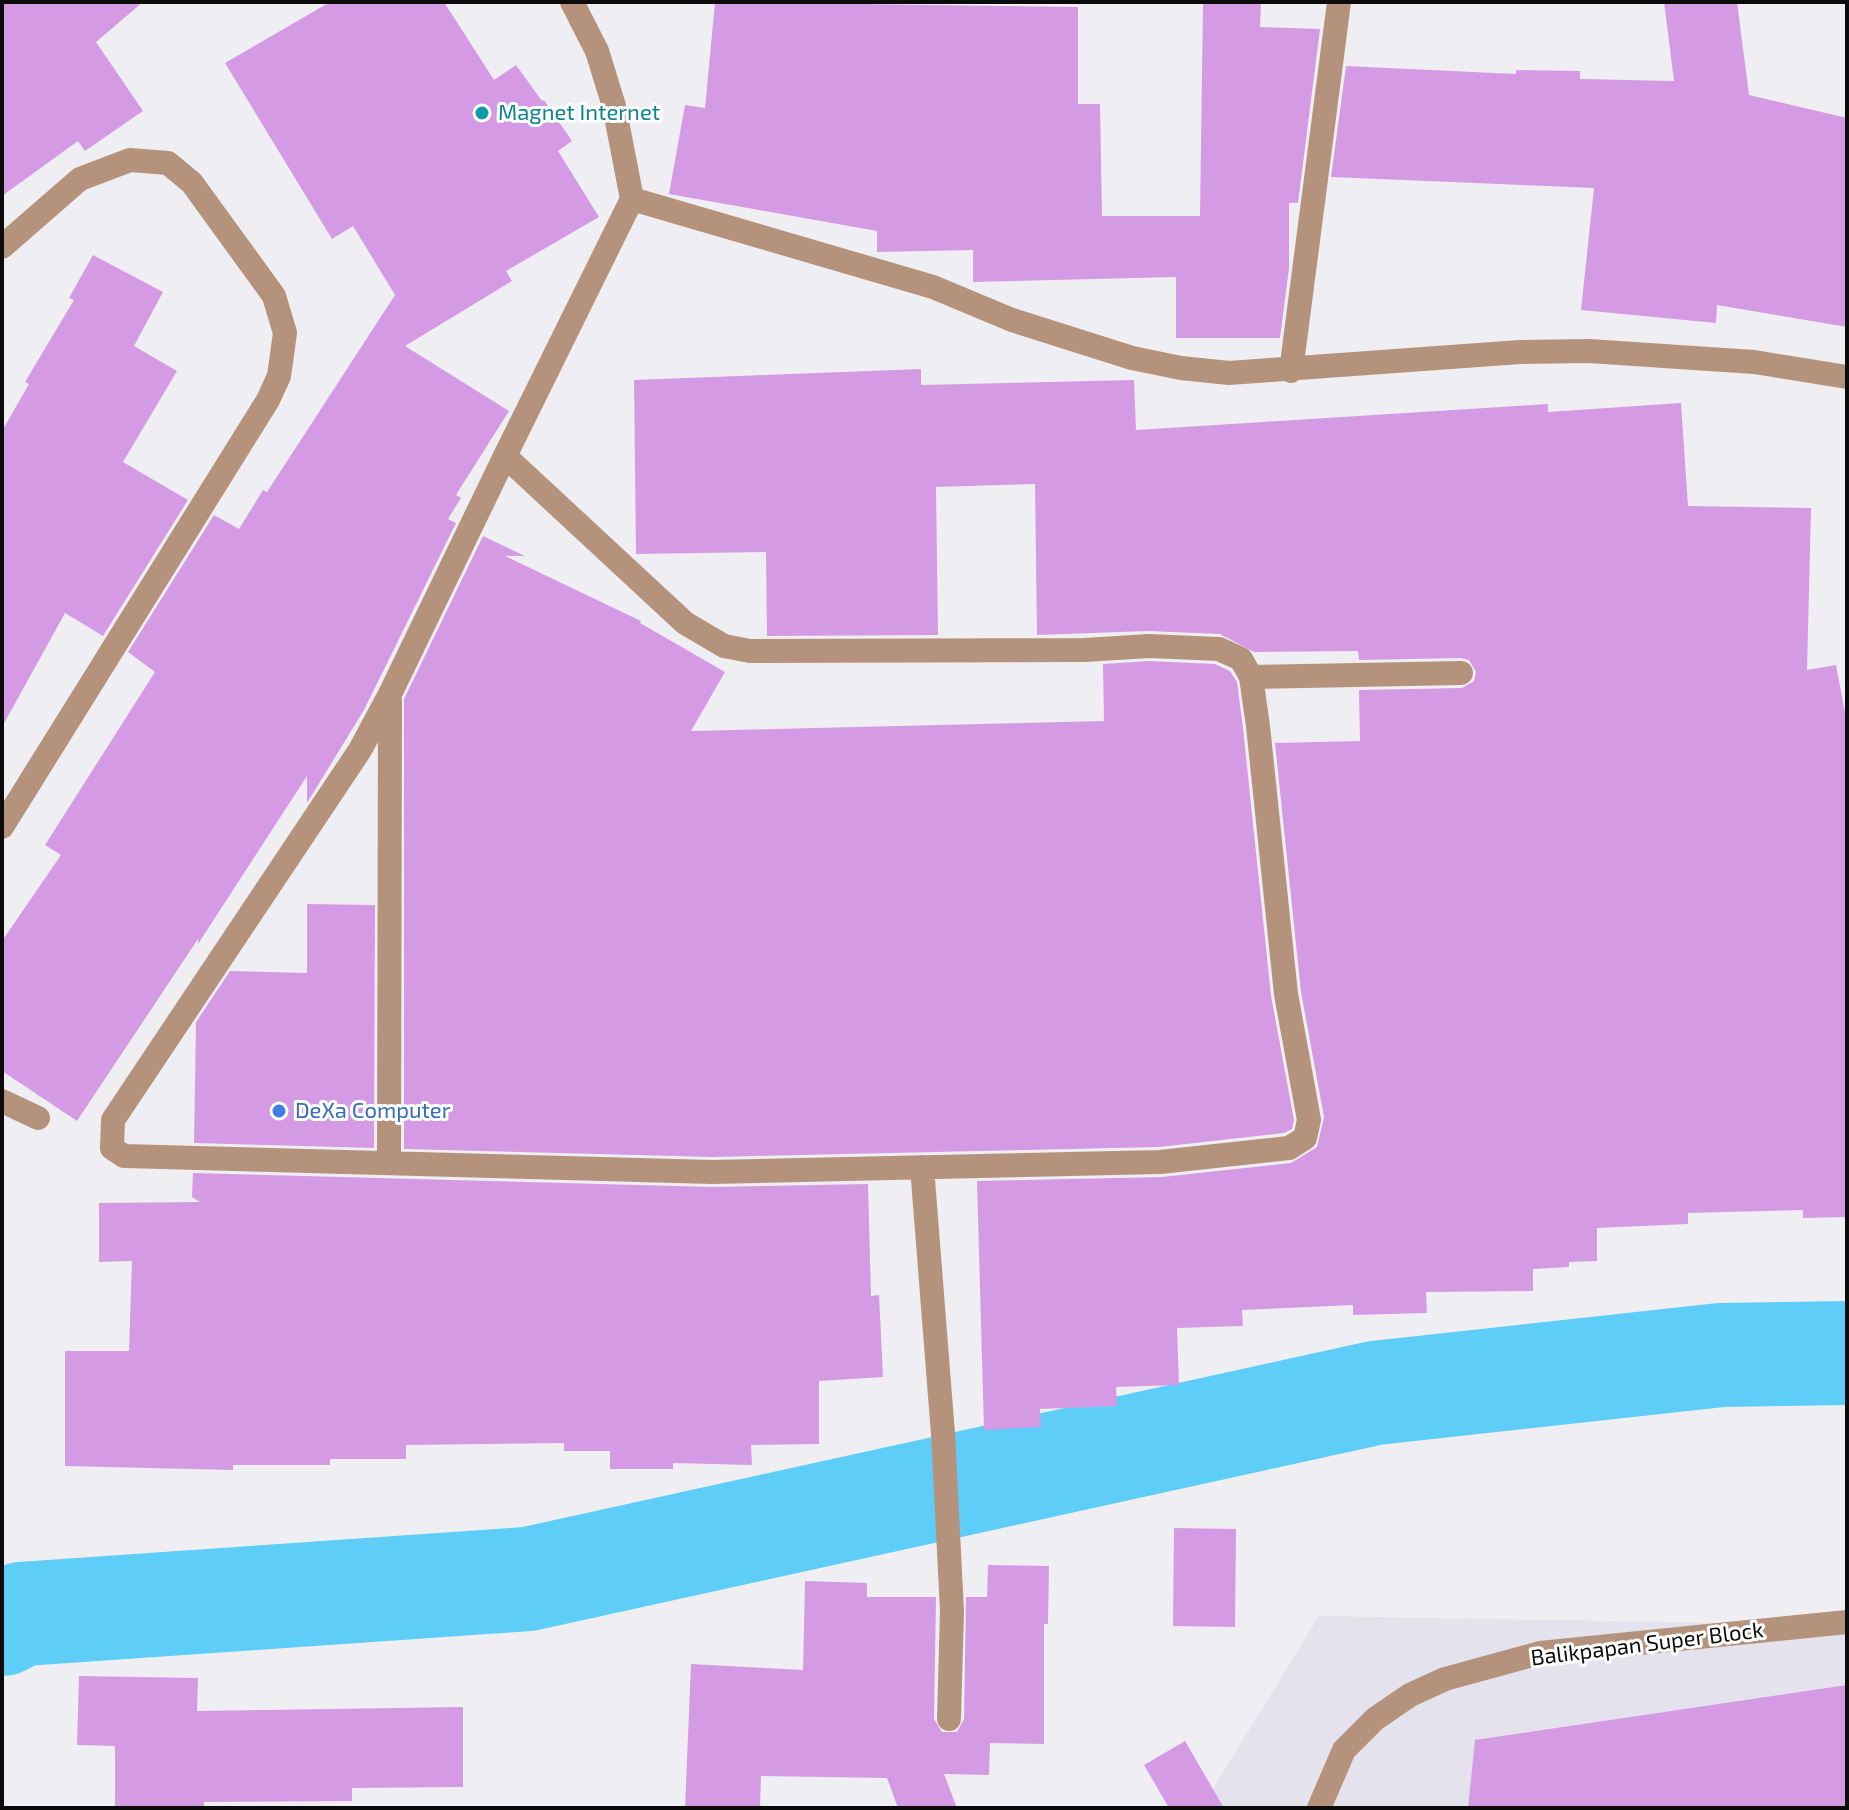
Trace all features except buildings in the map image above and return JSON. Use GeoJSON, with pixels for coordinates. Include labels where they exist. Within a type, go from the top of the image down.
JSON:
{"type":"FeatureCollection","features":[{"type":"Feature","properties":{"kind":"street"},"geometry":{"type":"LineString","coordinates":[[505,456],[685,623],[724,646],[750,651],[1085,650],[1149,646],[1208,648],[1241,659],[1251,677],[1286,994],[1309,1120],[1305,1138],[1289,1148],[1160,1162],[712,1172],[124,1156],[112,1148],[110,1129],[360,750],[390,694],[505,456],[632,199],[614,106],[597,51],[572,2]]}},
{"type":"Feature","properties":{"kind":"street"},"geometry":{"type":"LineString","coordinates":[[1291,371],[1339,2]]}},
{"type":"Feature","properties":{"kind":"street"},"geometry":{"type":"LineString","coordinates":[[2,247],[80,179],[130,160],[168,163],[192,183],[274,296],[285,333],[279,376],[268,400],[2,827]]}},
{"type":"Feature","properties":{"kind":"street"},"geometry":{"type":"LineString","coordinates":[[632,199],[933,287],[1012,320],[1132,358],[1181,368],[1229,373],[1291,371],[1492,354],[1589,351],[1754,362],[1847,377]]}},
{"type":"Feature","properties":{"kind":"street"},"geometry":{"type":"LineString","coordinates":[[1251,677],[1461,673]]}},
{"type":"Feature","properties":{"kind":"street"},"geometry":{"type":"LineString","coordinates":[[389,1162],[390,694]]}},
{"type":"Feature","properties":{"kind":"street"},"geometry":{"type":"LineString","coordinates":[[2,1101],[38,1118]]}},
{"type":"Feature","properties":{"kind":"street"},"geometry":{"type":"LineString","coordinates":[[922,1167],[943,1434],[952,1611],[949,1719]]}},
{"type":"Feature","properties":{"kind":"street","name":"Balikpapan Super Block"},"geometry":{"type":"LineString","coordinates":[[1319,1808],[1344,1750],[1375,1719],[1410,1695],[1445,1679],[1540,1653],[1847,1622]]}},
{"type":"Feature","properties":{"kind":"shaded area"},"geometry":{"type":"Polygon","coordinates":[[[1319,1616],[1847,1625],[1847,1808],[1201,1808],[1319,1616]]]}},
{"type":"Feature","properties":{"kind":"waterway"},"geometry":{"type":"LineString","coordinates":[[2,1624],[22,1614],[528,1579],[1375,1393],[1721,1355],[1847,1353]]}},
{"type":"Feature","properties":{"kind":"place","name":"Magnet Internet"},"geometry":{"type":"Point","coordinates":[482,113]}},
{"type":"Feature","properties":{"kind":"place","name":"DeXa Computer"},"geometry":{"type":"Point","coordinates":[279,1111]}}]}
